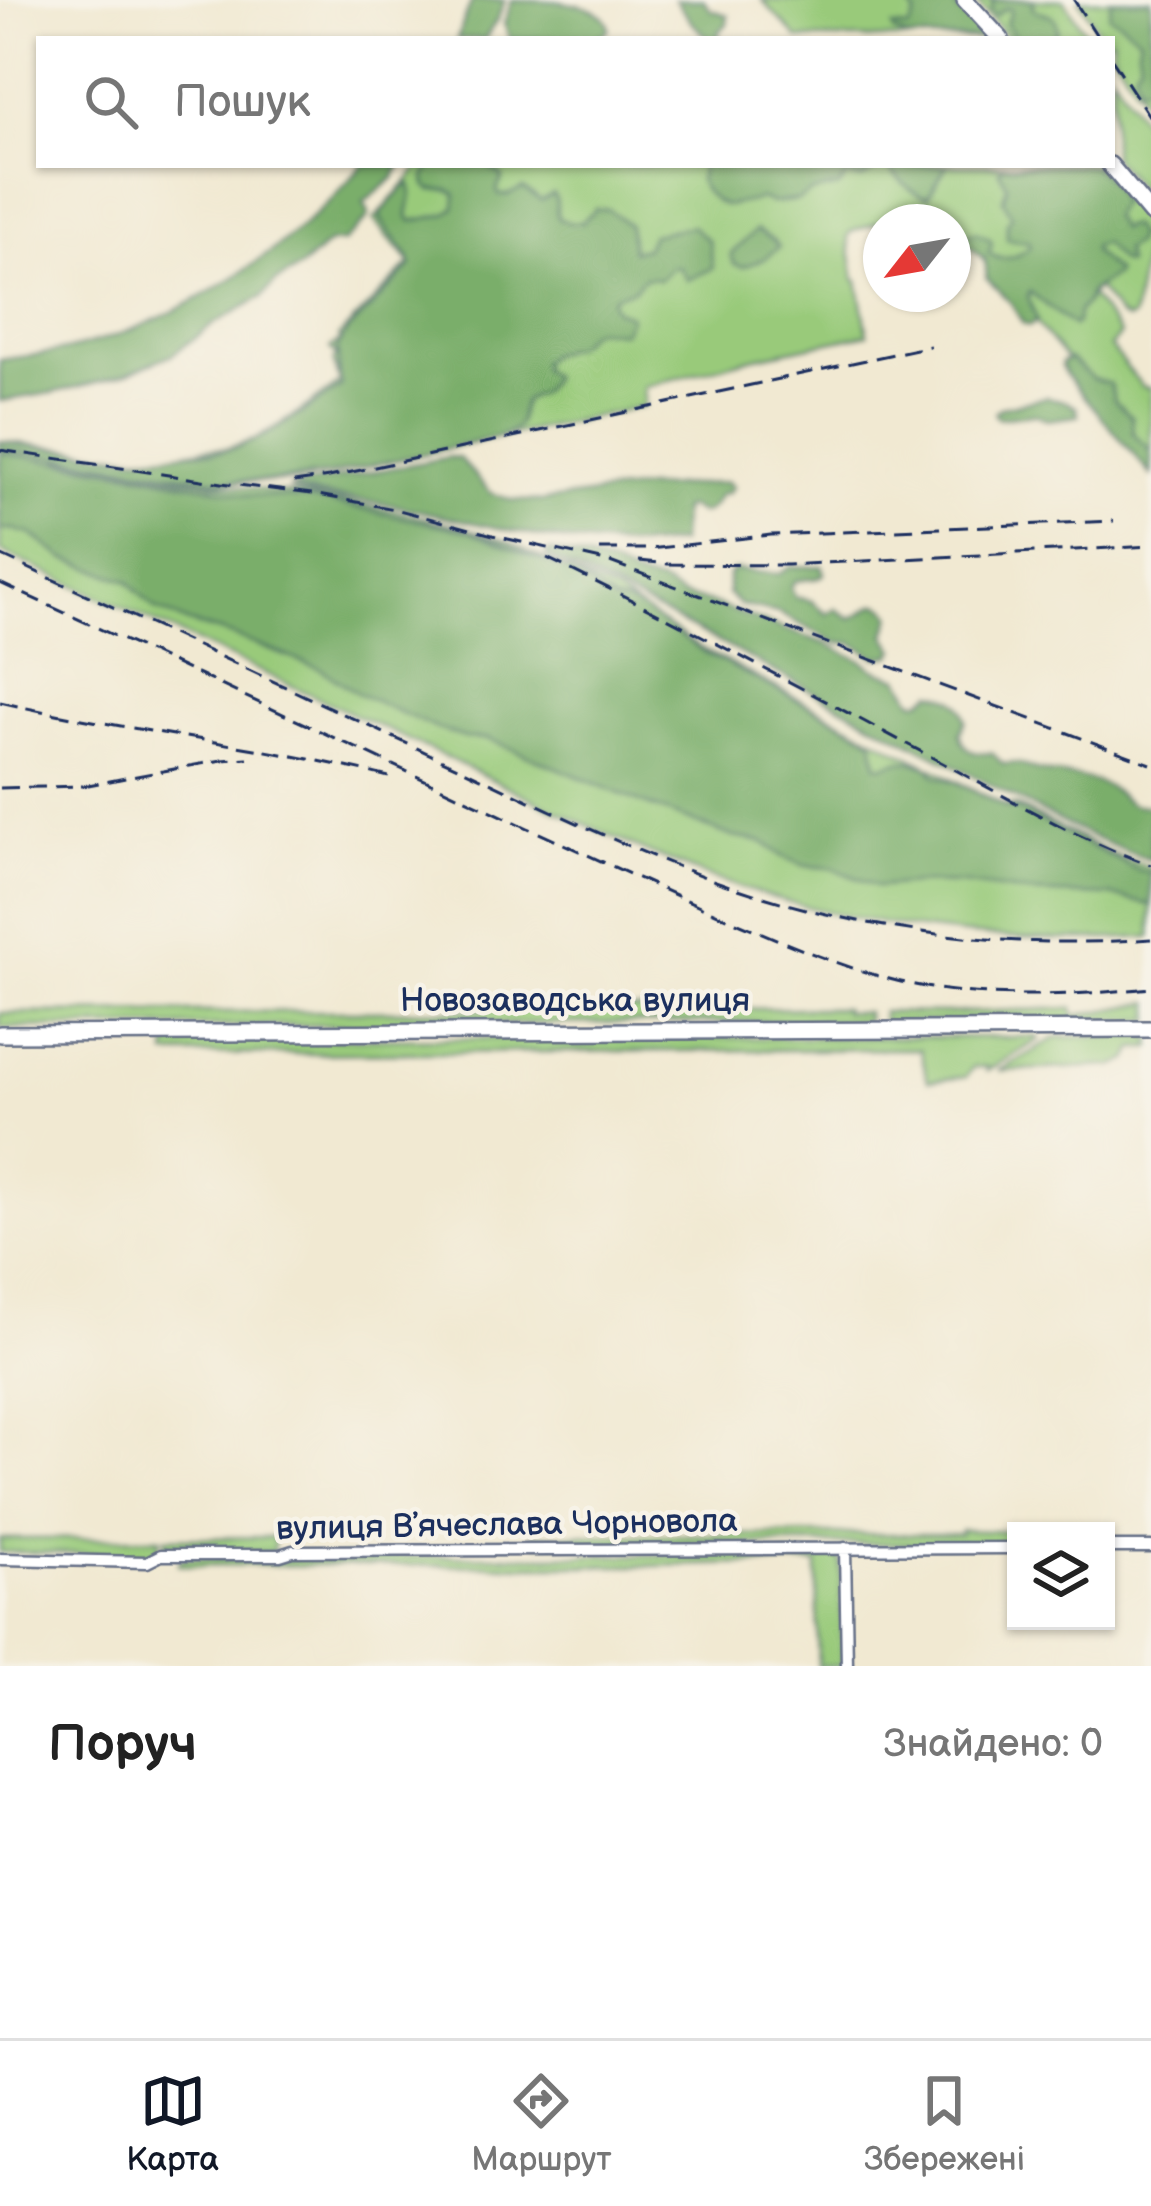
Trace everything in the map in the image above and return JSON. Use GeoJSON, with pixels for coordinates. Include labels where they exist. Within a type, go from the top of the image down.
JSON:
{"type":"FeatureCollection","features":[{"type":"Feature","properties":{"kind":"street"},"geometry":{"type":"LineString","coordinates":[[964,0],[997,36]]}},
{"type":"Feature","properties":{"kind":"street"},"geometry":{"type":"LineString","coordinates":[[1113,168],[1151,214]]}},
{"type":"Feature","properties":{"kind":"street","name":"Новозаводська вулиця"},"geometry":{"type":"LineString","coordinates":[[0,1034],[1151,1029]]}},
{"type":"Feature","properties":{"kind":"street"},"geometry":{"type":"LineString","coordinates":[[1115,1547],[1151,1547]]}},
{"type":"Feature","properties":{"kind":"street"},"geometry":{"type":"LineString","coordinates":[[845,1548],[847,1666]]}},
{"type":"Feature","properties":{"kind":"street","name":"вулиця Вʼячеслава Чорновола"},"geometry":{"type":"LineString","coordinates":[[0,1559],[147,1562],[161,1555],[280,1555],[292,1551],[1007,1548]]}},
{"type":"Feature","properties":{"kind":"green space"},"geometry":{"type":"Polygon","coordinates":[[[472,0],[505,0],[487,36],[458,36],[472,0]]]}},
{"type":"Feature","properties":{"kind":"green space"},"geometry":{"type":"Polygon","coordinates":[[[512,0],[556,2],[599,13],[609,30],[600,36],[509,36],[504,24],[512,0]]]}},
{"type":"Feature","properties":{"kind":"green space"},"geometry":{"type":"Polygon","coordinates":[[[675,0],[704,0],[711,10],[728,15],[719,36],[707,36],[675,0]]]}},
{"type":"Feature","properties":{"kind":"green space"},"geometry":{"type":"Polygon","coordinates":[[[762,0],[955,0],[988,36],[795,36],[762,0]]]}},
{"type":"Feature","properties":{"kind":"green space"},"geometry":{"type":"Polygon","coordinates":[[[906,0],[949,0],[983,36],[894,32],[893,27],[909,28],[916,15],[906,0]]]}},
{"type":"Feature","properties":{"kind":"green space"},"geometry":{"type":"Polygon","coordinates":[[[974,0],[1064,0],[1088,36],[1006,36],[974,0]]]}},
{"type":"Feature","properties":{"kind":"green space"},"geometry":{"type":"Polygon","coordinates":[[[994,0],[1034,0],[1033,9],[1053,17],[1058,31],[1054,36],[1014,36],[1006,23],[1011,9],[995,16],[990,11],[994,0]]]}},
{"type":"Feature","properties":{"kind":"green space"},"geometry":{"type":"Polygon","coordinates":[[[1079,0],[1151,0],[1151,111],[1115,56],[1115,36],[1102,36],[1079,0]]]}},
{"type":"Feature","properties":{"kind":"green space"},"geometry":{"type":"Polygon","coordinates":[[[1111,0],[1151,0],[1151,84],[1139,87],[1134,71],[1140,60],[1140,38],[1109,16],[1111,0]]]}},
{"type":"Feature","properties":{"kind":"green space"},"geometry":{"type":"Polygon","coordinates":[[[1115,78],[1151,134],[1151,203],[1115,161],[1115,78]]]}},
{"type":"Feature","properties":{"kind":"green space"},"geometry":{"type":"Polygon","coordinates":[[[360,168],[399,168],[364,203],[368,218],[344,242],[329,243],[262,297],[173,354],[94,383],[0,401],[0,360],[65,350],[155,320],[232,278],[303,226],[360,168]]]}},
{"type":"Feature","properties":{"kind":"green space"},"geometry":{"type":"Polygon","coordinates":[[[419,168],[1103,168],[1145,218],[1148,230],[1133,317],[1120,317],[1097,288],[1090,295],[1120,334],[1110,347],[1143,387],[1151,388],[1151,459],[971,246],[971,204],[863,204],[863,228],[848,237],[868,334],[644,387],[644,406],[298,481],[221,482],[58,459],[395,511],[508,542],[621,596],[702,649],[1004,805],[1016,806],[1151,868],[1151,937],[1041,939],[933,931],[826,912],[721,881],[607,834],[0,551],[0,441],[163,456],[225,449],[256,439],[340,383],[333,360],[337,357],[330,348],[410,263],[374,220],[419,168]]]}},
{"type":"Feature","properties":{"kind":"green space"},"geometry":{"type":"Polygon","coordinates":[[[430,168],[491,168],[503,177],[499,195],[523,188],[541,200],[553,194],[559,219],[582,222],[595,209],[608,209],[629,225],[632,251],[646,248],[652,234],[692,226],[709,241],[713,268],[687,280],[679,267],[672,267],[661,279],[644,278],[634,289],[615,295],[611,302],[616,310],[630,318],[623,332],[590,331],[575,346],[549,355],[541,368],[552,377],[550,381],[525,400],[517,427],[495,438],[330,475],[269,481],[220,480],[0,449],[0,442],[132,457],[220,451],[256,440],[312,407],[341,387],[337,348],[346,333],[411,266],[381,213],[410,184],[408,216],[412,221],[447,214],[455,207],[456,194],[431,190],[425,177],[430,168]]]}},
{"type":"Feature","properties":{"kind":"green space"},"geometry":{"type":"Polygon","coordinates":[[[701,168],[880,168],[861,179],[847,175],[839,187],[773,203],[761,199],[726,206],[703,190],[701,168]]]}},
{"type":"Feature","properties":{"kind":"green space"},"geometry":{"type":"Polygon","coordinates":[[[888,168],[945,168],[928,197],[888,168]]]}},
{"type":"Feature","properties":{"kind":"green space"},"geometry":{"type":"Polygon","coordinates":[[[1001,168],[1094,168],[1118,197],[1120,203],[1112,216],[1119,229],[1130,225],[1137,235],[1124,251],[1127,264],[1103,243],[1093,247],[1116,272],[1089,293],[1073,326],[1030,292],[1037,320],[1030,326],[1023,324],[1011,303],[987,279],[985,259],[971,248],[971,233],[976,232],[990,239],[989,253],[999,258],[1014,257],[1029,248],[1029,242],[1007,239],[1012,216],[1003,200],[1007,185],[1001,168]]]}},
{"type":"Feature","properties":{"kind":"green space"},"geometry":{"type":"Polygon","coordinates":[[[756,230],[779,247],[743,267],[734,264],[731,254],[756,230]]]}},
{"type":"Feature","properties":{"kind":"green space"},"geometry":{"type":"Polygon","coordinates":[[[1070,359],[1093,379],[1110,384],[1115,401],[1132,417],[1133,433],[1151,451],[1151,475],[1066,375],[1062,362],[1070,359]]]}},
{"type":"Feature","properties":{"kind":"green space"},"geometry":{"type":"Polygon","coordinates":[[[1046,397],[1066,401],[1077,408],[1078,416],[1048,420],[1035,414],[995,415],[1002,407],[1046,397]]]}},
{"type":"Feature","properties":{"kind":"green space"},"geometry":{"type":"Polygon","coordinates":[[[0,453],[249,495],[311,499],[470,531],[573,573],[614,602],[644,611],[707,654],[866,735],[873,740],[877,764],[912,761],[928,767],[936,776],[1151,873],[1151,905],[1113,896],[1028,893],[963,884],[878,887],[832,868],[805,866],[763,842],[734,837],[642,803],[488,739],[438,729],[357,693],[321,669],[154,608],[128,581],[65,559],[31,534],[0,530],[0,453]]]}},
{"type":"Feature","properties":{"kind":"green space"},"geometry":{"type":"Polygon","coordinates":[[[459,458],[491,493],[511,500],[727,482],[732,487],[701,514],[682,509],[680,543],[644,546],[572,542],[288,488],[459,458]]]}},
{"type":"Feature","properties":{"kind":"green space"},"geometry":{"type":"Polygon","coordinates":[[[550,551],[611,565],[682,596],[827,644],[900,678],[913,700],[933,692],[950,698],[964,714],[960,733],[971,751],[992,753],[1003,764],[1091,781],[1130,803],[1151,806],[1151,860],[1043,813],[548,557],[550,551]]]}},
{"type":"Feature","properties":{"kind":"green space"},"geometry":{"type":"Polygon","coordinates":[[[822,566],[824,574],[819,578],[795,581],[791,587],[795,597],[812,601],[827,614],[836,609],[851,618],[881,605],[892,615],[886,635],[896,650],[892,655],[876,657],[852,643],[837,643],[778,613],[740,605],[728,594],[728,575],[734,570],[779,574],[790,567],[822,566]]]}},
{"type":"Feature","properties":{"kind":"green space"},"geometry":{"type":"Polygon","coordinates":[[[1151,1002],[1151,1020],[882,1019],[882,1012],[1073,1008],[1074,1016],[1151,1002]]]}},
{"type":"Feature","properties":{"kind":"green space"},"geometry":{"type":"Polygon","coordinates":[[[844,1008],[844,1012],[866,1012],[866,1021],[0,1028],[0,1013],[844,1008]]]}},
{"type":"Feature","properties":{"kind":"green space"},"geometry":{"type":"Polygon","coordinates":[[[1151,1036],[1151,1048],[1135,1048],[1129,1060],[1113,1066],[999,1071],[1057,1037],[1151,1036]]]}},
{"type":"Feature","properties":{"kind":"green space"},"geometry":{"type":"Polygon","coordinates":[[[1037,1037],[987,1071],[987,1067],[973,1067],[966,1077],[928,1081],[920,1049],[167,1055],[169,1039],[1037,1037]]]}},
{"type":"Feature","properties":{"kind":"green space"},"geometry":{"type":"Polygon","coordinates":[[[961,1530],[1007,1532],[1007,1544],[535,1544],[532,1535],[960,1534],[961,1530]]]}},
{"type":"Feature","properties":{"kind":"green space"},"geometry":{"type":"Polygon","coordinates":[[[275,1537],[273,1552],[167,1551],[165,1538],[275,1537]]]}},
{"type":"Feature","properties":{"kind":"green space"},"geometry":{"type":"Polygon","coordinates":[[[160,1538],[159,1550],[152,1555],[0,1552],[0,1539],[160,1538]]]}},
{"type":"Feature","properties":{"kind":"green space"},"geometry":{"type":"Polygon","coordinates":[[[837,1554],[842,1666],[818,1666],[817,1563],[179,1565],[183,1558],[837,1554]]]}},
{"type":"Feature","properties":{"kind":"railway"},"geometry":{"type":"LineString","coordinates":[[1074,0],[1097,36]]}},
{"type":"Feature","properties":{"kind":"railway"},"geometry":{"type":"LineString","coordinates":[[1115,64],[1151,119]]}},
{"type":"Feature","properties":{"kind":"railway"},"geometry":{"type":"LineString","coordinates":[[294,482],[930,346]]}},
{"type":"Feature","properties":{"kind":"railway"},"geometry":{"type":"LineString","coordinates":[[0,450],[395,509],[610,562],[1151,764]]}},
{"type":"Feature","properties":{"kind":"railway"},"geometry":{"type":"LineString","coordinates":[[600,549],[650,549],[771,535],[1114,521]]}},
{"type":"Feature","properties":{"kind":"railway"},"geometry":{"type":"LineString","coordinates":[[639,561],[787,565],[1151,546]]}},
{"type":"Feature","properties":{"kind":"railway"},"geometry":{"type":"LineString","coordinates":[[0,555],[578,824],[721,883],[826,914],[933,933],[1042,942],[1151,939]]}},
{"type":"Feature","properties":{"kind":"railway"},"geometry":{"type":"LineString","coordinates":[[547,558],[1042,817],[1151,865]]}},
{"type":"Feature","properties":{"kind":"railway"},"geometry":{"type":"LineString","coordinates":[[0,583],[680,897],[847,966],[959,992],[1056,995],[1151,988]]}},
{"type":"Feature","properties":{"kind":"railway"},"geometry":{"type":"LineString","coordinates":[[0,702],[393,778]]}},
{"type":"Feature","properties":{"kind":"railway"},"geometry":{"type":"LineString","coordinates":[[0,788],[83,786],[248,758]]}}]}
